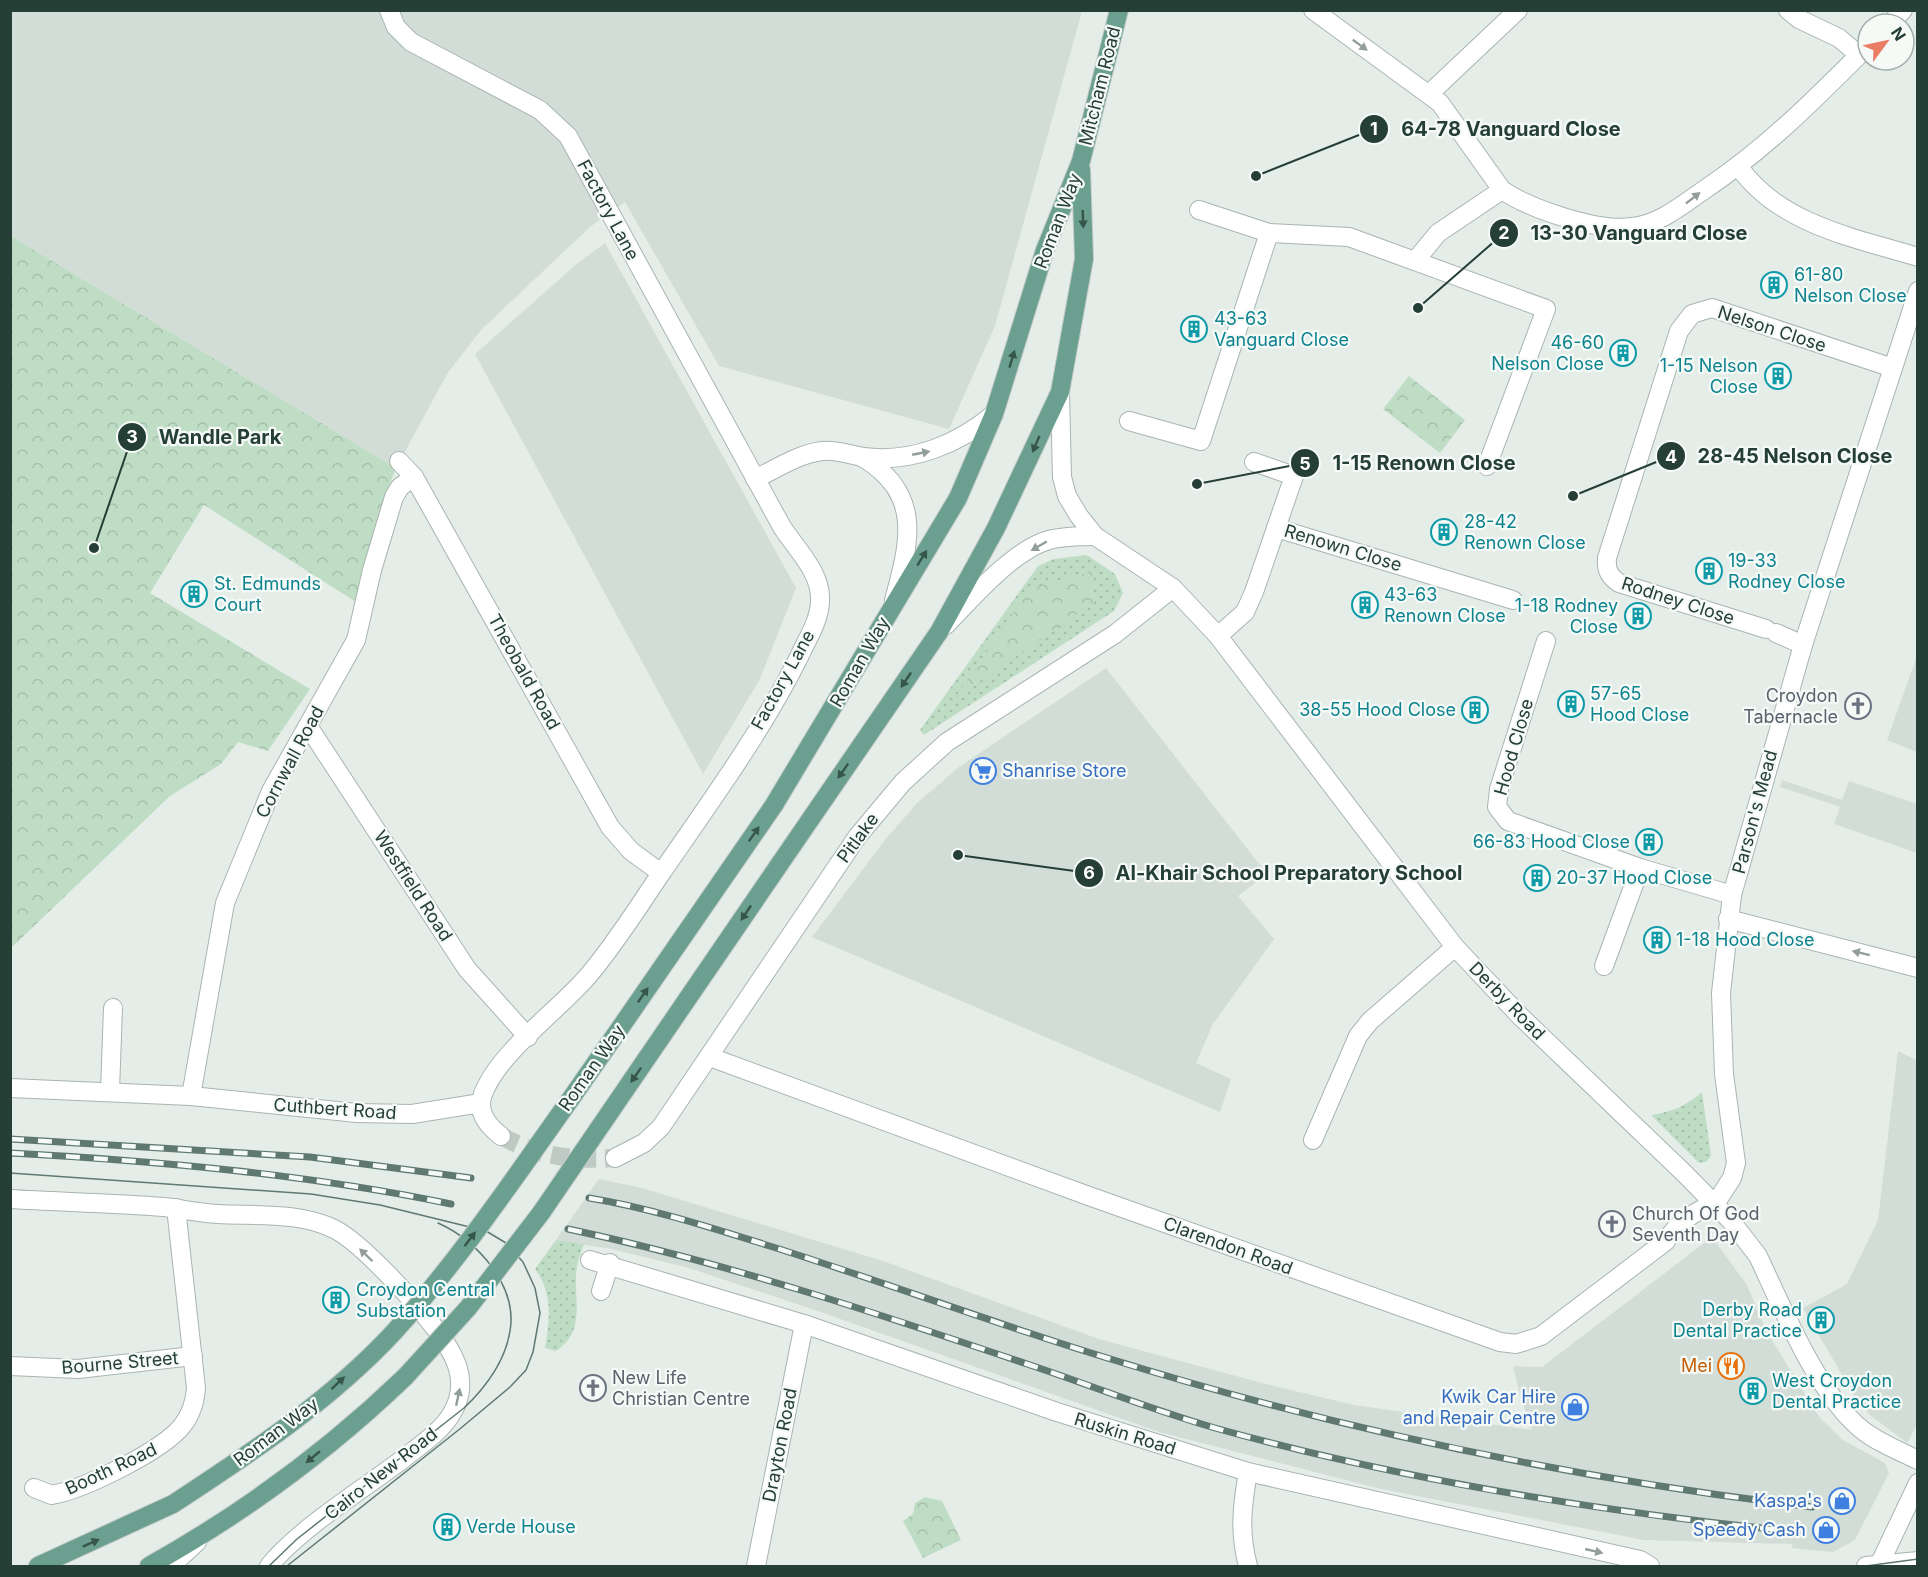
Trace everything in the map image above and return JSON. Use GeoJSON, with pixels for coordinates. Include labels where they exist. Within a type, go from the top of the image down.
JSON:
{"type":"FeatureCollection","features":[{"type":"Feature","properties":{"kind":"main road","name":"Mitcham Road"},"geometry":{"type":"LineString","coordinates":[[1081,161],[1119,10]]}},
{"type":"Feature","properties":{"kind":"main road","name":"Roman Way"},"geometry":{"type":"LineString","coordinates":[[149,1566],[203,1536],[302,1467],[374,1407],[421,1360],[475,1300],[577,1161],[939,632],[996,528],[1060,392],[1084,259],[1081,161]]}},
{"type":"Feature","properties":{"kind":"main road","name":"Roman Way"},"geometry":{"type":"LineString","coordinates":[[38,1566],[173,1504],[278,1435],[393,1333],[460,1253],[517,1177],[774,805],[958,498],[994,414],[1045,250],[1081,161]]}},
{"type":"Feature","properties":{"kind":"street","name":"Factory Lane"},"geometry":{"type":"LineString","coordinates":[[389,10],[396,27],[411,42],[540,110],[568,136],[782,527],[818,578],[818,612],[788,678],[720,789],[661,873]]}},
{"type":"Feature","properties":{"kind":"street"},"geometry":{"type":"LineString","coordinates":[[1313,10],[1429,94],[1446,110],[1502,190],[1523,201],[1593,224],[1634,227],[1670,213],[1739,167],[1801,113],[1856,57]]}},
{"type":"Feature","properties":{"kind":"street"},"geometry":{"type":"LineString","coordinates":[[1429,94],[1518,10]]}},
{"type":"Feature","properties":{"kind":"street"},"geometry":{"type":"LineString","coordinates":[[1788,10],[1799,19],[1856,46]]}},
{"type":"Feature","properties":{"kind":"street"},"geometry":{"type":"LineString","coordinates":[[1739,167],[1769,200],[1803,218],[1917,257]]}},
{"type":"Feature","properties":{"kind":"street"},"geometry":{"type":"LineString","coordinates":[[1414,261],[1438,233],[1502,190]]}},
{"type":"Feature","properties":{"kind":"street"},"geometry":{"type":"LineString","coordinates":[[1199,210],[1269,233],[1348,237],[1546,309],[1487,466]]}},
{"type":"Feature","properties":{"kind":"street"},"geometry":{"type":"LineString","coordinates":[[1129,421],[1201,441],[1269,233]]}},
{"type":"Feature","properties":{"kind":"street","name":"Parson's Mead"},"geometry":{"type":"LineString","coordinates":[[1715,1204],[1730,1182],[1736,1163],[1724,1074],[1721,993],[1732,895],[1803,645],[1917,291]]}},
{"type":"Feature","properties":{"kind":"street","name":"Nelson Close"},"geometry":{"type":"LineString","coordinates":[[1607,558],[1679,331],[1692,314],[1712,308],[1893,368]]}},
{"type":"Feature","properties":{"kind":"street","name":"Derby Road"},"geometry":{"type":"LineString","coordinates":[[1060,392],[1062,477],[1067,496],[1078,516],[1095,536],[1173,588],[1218,636],[1455,947],[1528,1024],[1715,1204],[1758,1256],[1823,1385],[1845,1414],[1877,1439],[1917,1460]]}},
{"type":"Feature","properties":{"kind":"street"},"geometry":{"type":"LineString","coordinates":[[862,457],[891,457],[941,448],[959,440],[994,414]]}},
{"type":"Feature","properties":{"kind":"street"},"geometry":{"type":"LineString","coordinates":[[755,479],[798,458],[822,451],[845,452],[862,457],[879,467],[894,483],[903,499],[908,518],[907,542],[892,608]]}},
{"type":"Feature","properties":{"kind":"street","name":"Theobald Road"},"geometry":{"type":"LineString","coordinates":[[399,461],[414,477],[610,826],[631,851],[661,873]]}},
{"type":"Feature","properties":{"kind":"street","name":"Renown Close"},"geometry":{"type":"LineString","coordinates":[[1218,636],[1245,612],[1293,476],[1254,462]]}},
{"type":"Feature","properties":{"kind":"street","name":"Cornwall Road"},"geometry":{"type":"LineString","coordinates":[[190,1096],[225,903],[271,791],[356,640],[372,570],[394,497],[400,487],[414,477]]}},
{"type":"Feature","properties":{"kind":"street","name":"Renown Close"},"geometry":{"type":"LineString","coordinates":[[1276,528],[1513,600]]}},
{"type":"Feature","properties":{"kind":"street"},"geometry":{"type":"LineString","coordinates":[[939,632],[984,585],[1016,559],[1047,540],[1070,536],[1095,536]]}},
{"type":"Feature","properties":{"kind":"street","name":"Rodney Close"},"geometry":{"type":"LineString","coordinates":[[1607,558],[1606,567],[1611,577],[1618,582],[1771,631],[1803,645]]}},
{"type":"Feature","properties":{"kind":"street","name":"Pitlake"},"geometry":{"type":"LineString","coordinates":[[615,1158],[632,1151],[654,1134],[710,1057],[857,837],[903,782],[947,742],[1115,634],[1173,588]]}},
{"type":"Feature","properties":{"kind":"street","name":"Hood Close"},"geometry":{"type":"LineString","coordinates":[[1546,641],[1499,789],[1497,807],[1508,821],[1640,868],[1732,895]]}},
{"type":"Feature","properties":{"kind":"street","name":"Westfield Road"},"geometry":{"type":"LineString","coordinates":[[308,726],[467,969],[528,1037]]}},
{"type":"Feature","properties":{"kind":"street"},"geometry":{"type":"LineString","coordinates":[[1604,966],[1640,868]]}},
{"type":"Feature","properties":{"kind":"street"},"geometry":{"type":"LineString","coordinates":[[501,1136],[484,1119],[481,1103],[485,1088],[496,1071],[589,975],[616,940],[661,873]]}},
{"type":"Feature","properties":{"kind":"street"},"geometry":{"type":"LineString","coordinates":[[1728,919],[1917,968]]}},
{"type":"Feature","properties":{"kind":"street"},"geometry":{"type":"LineString","coordinates":[[1313,1140],[1358,1036],[1370,1021],[1455,947]]}},
{"type":"Feature","properties":{"kind":"street"},"geometry":{"type":"LineString","coordinates":[[110,1091],[113,1008]]}},
{"type":"Feature","properties":{"kind":"street","name":"Clarendon Road"},"geometry":{"type":"LineString","coordinates":[[710,1057],[1086,1195],[1500,1342],[1516,1344],[1540,1336],[1666,1241],[1673,1230],[1694,1212],[1715,1204]]}},
{"type":"Feature","properties":{"kind":"street","name":"Cuthbert Road"},"geometry":{"type":"LineString","coordinates":[[10,1088],[190,1096],[357,1113],[412,1114],[481,1103]]}},
{"type":"Feature","properties":{"kind":"street"},"geometry":{"type":"LineString","coordinates":[[10,1199],[176,1208],[193,1356]]}},
{"type":"Feature","properties":{"kind":"street","name":"Cairo New Road"},"geometry":{"type":"LineString","coordinates":[[176,1208],[215,1214],[318,1222],[335,1229],[352,1241],[426,1315],[453,1351],[457,1364],[460,1378],[458,1399],[446,1422],[412,1452],[297,1539],[269,1566]]}},
{"type":"Feature","properties":{"kind":"street","name":"Ruskin Road"},"geometry":{"type":"LineString","coordinates":[[590,1260],[610,1263],[804,1324],[1057,1412],[1248,1472],[1640,1560],[1650,1566]]}},
{"type":"Feature","properties":{"kind":"street"},"geometry":{"type":"LineString","coordinates":[[601,1291],[610,1263]]}},
{"type":"Feature","properties":{"kind":"street","name":"Drayton Road"},"geometry":{"type":"LineString","coordinates":[[756,1566],[804,1324]]}},
{"type":"Feature","properties":{"kind":"street","name":"Bourne Street"},"geometry":{"type":"LineString","coordinates":[[10,1366],[78,1369],[193,1356]]}},
{"type":"Feature","properties":{"kind":"street","name":"Booth Road"},"geometry":{"type":"LineString","coordinates":[[34,1488],[52,1495],[64,1493],[163,1445],[182,1426],[195,1401],[193,1356]]}},
{"type":"Feature","properties":{"kind":"street"},"geometry":{"type":"LineString","coordinates":[[1248,1472],[1240,1512],[1242,1544],[1248,1566]]}},
{"type":"Feature","properties":{"kind":"street"},"geometry":{"type":"LineString","coordinates":[[1874,1565],[1917,1483]]}},
{"type":"Feature","properties":{"kind":"street"},"geometry":{"type":"LineString","coordinates":[[171,1566],[203,1536]]}},
{"type":"Feature","properties":{"kind":"street"},"geometry":{"type":"LineString","coordinates":[[1874,1565],[1917,1561]]}},
{"type":"Feature","properties":{"kind":"shaded area"},"geometry":{"type":"Polygon","coordinates":[[[10,11],[1082,11],[995,326],[949,429],[719,366],[625,202],[590,227],[481,330],[447,374],[396,468],[11,236],[10,11]]]}},
{"type":"Feature","properties":{"kind":"shaded area"},"geometry":{"type":"Polygon","coordinates":[[[605,243],[796,588],[760,679],[703,774],[475,354],[579,262],[605,243]]]}},
{"type":"Feature","properties":{"kind":"shaded area"},"geometry":{"type":"Polygon","coordinates":[[[1917,656],[1917,752],[1887,740],[1917,656]]]}},
{"type":"Feature","properties":{"kind":"shaded area"},"geometry":{"type":"Polygon","coordinates":[[[1106,668],[1267,874],[1238,896],[1274,939],[1213,1024],[1196,1063],[1231,1079],[1220,1112],[812,937],[884,841],[917,803],[959,767],[1106,668]]]}},
{"type":"Feature","properties":{"kind":"shaded area"},"geometry":{"type":"Polygon","coordinates":[[[1782,780],[1842,800],[1849,781],[1917,804],[1917,853],[1834,824],[1840,807],[1780,787],[1782,780]]]}},
{"type":"Feature","properties":{"kind":"shaded area"},"geometry":{"type":"Polygon","coordinates":[[[1898,1051],[1918,1061],[1918,1423],[1907,1443],[1870,1415],[1855,1397],[1803,1308],[1847,1284],[1878,1220],[1898,1051]]]}},
{"type":"Feature","properties":{"kind":"shaded area"},"geometry":{"type":"Polygon","coordinates":[[[599,1179],[642,1188],[883,1261],[1099,1339],[1262,1383],[1354,1405],[1532,1430],[1513,1366],[1542,1367],[1712,1237],[1747,1285],[1766,1330],[1819,1417],[1843,1440],[1885,1463],[1889,1473],[1855,1540],[1833,1552],[1791,1548],[1793,1544],[1644,1540],[1381,1489],[1159,1432],[812,1309],[689,1268],[611,1249],[556,1240],[599,1179]]]}},
{"type":"Feature","properties":{"kind":"green space"},"geometry":{"type":"Polygon","coordinates":[[[11,236],[396,468],[386,494],[356,602],[204,505],[150,593],[310,689],[268,751],[238,742],[221,764],[170,796],[11,948],[11,236]]]}},
{"type":"Feature","properties":{"kind":"green space"},"geometry":{"type":"Polygon","coordinates":[[[1409,376],[1465,420],[1440,453],[1383,409],[1409,376]]]}},
{"type":"Feature","properties":{"kind":"green space"},"geometry":{"type":"Polygon","coordinates":[[[1087,555],[1115,574],[1123,593],[1114,611],[924,735],[920,730],[1038,566],[1054,559],[1087,555]]]}},
{"type":"Feature","properties":{"kind":"green space"},"geometry":{"type":"Polygon","coordinates":[[[1092,572],[1094,603],[955,698],[1030,588],[1092,572]]]}},
{"type":"Feature","properties":{"kind":"green space"},"geometry":{"type":"Polygon","coordinates":[[[1702,1092],[1711,1156],[1706,1162],[1699,1163],[1651,1115],[1678,1108],[1702,1092]]]}},
{"type":"Feature","properties":{"kind":"green space"},"geometry":{"type":"Polygon","coordinates":[[[556,1240],[584,1244],[577,1267],[575,1323],[566,1343],[556,1351],[545,1348],[549,1307],[545,1288],[535,1269],[556,1240]]]}},
{"type":"Feature","properties":{"kind":"green space"},"geometry":{"type":"Polygon","coordinates":[[[925,1497],[942,1501],[961,1540],[923,1558],[903,1521],[913,1514],[915,1503],[925,1497]]]}},
{"type":"Feature","properties":{"kind":"tunnel"},"geometry":{"type":"LineString","coordinates":[[501,1136],[514,1143],[556,1156],[585,1159],[615,1158]]}},
{"type":"Feature","properties":{"kind":"tram line"},"geometry":{"type":"LineString","coordinates":[[10,1173],[311,1194],[380,1205],[486,1231],[506,1243],[523,1262],[535,1288],[540,1313],[533,1352],[526,1370],[510,1387],[461,1428],[287,1566]]}},
{"type":"Feature","properties":{"kind":"tram line"},"geometry":{"type":"LineString","coordinates":[[269,1566],[297,1539],[464,1408],[487,1383],[504,1353],[510,1331],[511,1314],[501,1281],[480,1253],[438,1223]]}},
{"type":"Feature","properties":{"kind":"tram line"},"geometry":{"type":"LineString","coordinates":[[1866,1566],[1918,1559]]}},
{"type":"Feature","properties":{"kind":"railway"},"geometry":{"type":"LineString","coordinates":[[10,1139],[310,1157],[471,1178]]}},
{"type":"Feature","properties":{"kind":"railway"},"geometry":{"type":"LineString","coordinates":[[10,1153],[232,1170],[342,1184],[451,1204]]}},
{"type":"Feature","properties":{"kind":"railway"},"geometry":{"type":"LineString","coordinates":[[589,1198],[635,1207],[704,1226],[815,1260],[1062,1344],[1190,1383],[1277,1406],[1366,1428],[1544,1466],[1633,1482],[1812,1507]]}},
{"type":"Feature","properties":{"kind":"railway"},"geometry":{"type":"LineString","coordinates":[[568,1229],[684,1257],[799,1290],[1051,1372],[1191,1421],[1287,1447],[1359,1464],[1505,1492],[1652,1515],[1799,1532]]}},
{"type":"Feature","properties":{"kind":"place","name":"64-78 Vanguard Close"},"geometry":{"type":"Point","coordinates":[1256,176]}},
{"type":"Feature","properties":{"kind":"place","name":"61-80 Nelson Close"},"geometry":{"type":"Point","coordinates":[1774,285]}},
{"type":"Feature","properties":{"kind":"place","name":"13-30 Vanguard Close"},"geometry":{"type":"Point","coordinates":[1418,308]}},
{"type":"Feature","properties":{"kind":"place","name":"43-63 Vanguard Close"},"geometry":{"type":"Point","coordinates":[1194,329]}},
{"type":"Feature","properties":{"kind":"place","name":"46-60 Nelson Close"},"geometry":{"type":"Point","coordinates":[1623,353]}},
{"type":"Feature","properties":{"kind":"place","name":"1-15 Nelson Close"},"geometry":{"type":"Point","coordinates":[1778,376]}},
{"type":"Feature","properties":{"kind":"place","name":"1-15 Renown Close"},"geometry":{"type":"Point","coordinates":[1197,484]}},
{"type":"Feature","properties":{"kind":"place","name":"28-45 Nelson Close"},"geometry":{"type":"Point","coordinates":[1573,496]}},
{"type":"Feature","properties":{"kind":"place","name":"28-42 Renown Close"},"geometry":{"type":"Point","coordinates":[1444,532]}},
{"type":"Feature","properties":{"kind":"place","name":"Wandle Park"},"geometry":{"type":"Point","coordinates":[94,548]}},
{"type":"Feature","properties":{"kind":"place","name":"19-33 Rodney Close"},"geometry":{"type":"Point","coordinates":[1709,571]}},
{"type":"Feature","properties":{"kind":"place","name":"St. Edmunds Court"},"geometry":{"type":"Point","coordinates":[194,594]}},
{"type":"Feature","properties":{"kind":"place","name":"43-63 Renown Close"},"geometry":{"type":"Point","coordinates":[1365,605]}},
{"type":"Feature","properties":{"kind":"place","name":"1-18 Rodney Close"},"geometry":{"type":"Point","coordinates":[1638,616]}},
{"type":"Feature","properties":{"kind":"place","name":"57-65 Hood Close"},"geometry":{"type":"Point","coordinates":[1571,704]}},
{"type":"Feature","properties":{"kind":"place","name":"Croydon Tabernacle"},"geometry":{"type":"Point","coordinates":[1858,706]}},
{"type":"Feature","properties":{"kind":"place","name":"38-55 Hood Close"},"geometry":{"type":"Point","coordinates":[1475,710]}},
{"type":"Feature","properties":{"kind":"place","name":"Shanrise Store"},"geometry":{"type":"Point","coordinates":[983,771]}},
{"type":"Feature","properties":{"kind":"place","name":"66-83 Hood Close"},"geometry":{"type":"Point","coordinates":[1649,842]}},
{"type":"Feature","properties":{"kind":"place","name":"Al-Khair School Preparatory School"},"geometry":{"type":"Point","coordinates":[958,855]}},
{"type":"Feature","properties":{"kind":"place","name":"20-37 Hood Close"},"geometry":{"type":"Point","coordinates":[1537,878]}},
{"type":"Feature","properties":{"kind":"place","name":"1-18 Hood Close"},"geometry":{"type":"Point","coordinates":[1657,940]}},
{"type":"Feature","properties":{"kind":"place","name":"Church Of God Seventh Day"},"geometry":{"type":"Point","coordinates":[1612,1224]}},
{"type":"Feature","properties":{"kind":"place","name":"Croydon Central Substation"},"geometry":{"type":"Point","coordinates":[336,1300]}},
{"type":"Feature","properties":{"kind":"place","name":"Derby Road Dental Practice"},"geometry":{"type":"Point","coordinates":[1821,1320]}},
{"type":"Feature","properties":{"kind":"place","name":"Mei"},"geometry":{"type":"Point","coordinates":[1731,1366]}},
{"type":"Feature","properties":{"kind":"place","name":"New Life Christian Centre"},"geometry":{"type":"Point","coordinates":[593,1388]}},
{"type":"Feature","properties":{"kind":"place","name":"West Croydon Dental Practice"},"geometry":{"type":"Point","coordinates":[1753,1391]}},
{"type":"Feature","properties":{"kind":"place","name":"Kwik Car Hire and Repair Centre"},"geometry":{"type":"Point","coordinates":[1575,1407]}},
{"type":"Feature","properties":{"kind":"place","name":"Kaspa's"},"geometry":{"type":"Point","coordinates":[1842,1501]}},
{"type":"Feature","properties":{"kind":"place","name":"Verde House"},"geometry":{"type":"Point","coordinates":[447,1527]}},
{"type":"Feature","properties":{"kind":"place","name":"Speedy Cash"},"geometry":{"type":"Point","coordinates":[1826,1530]}}]}
